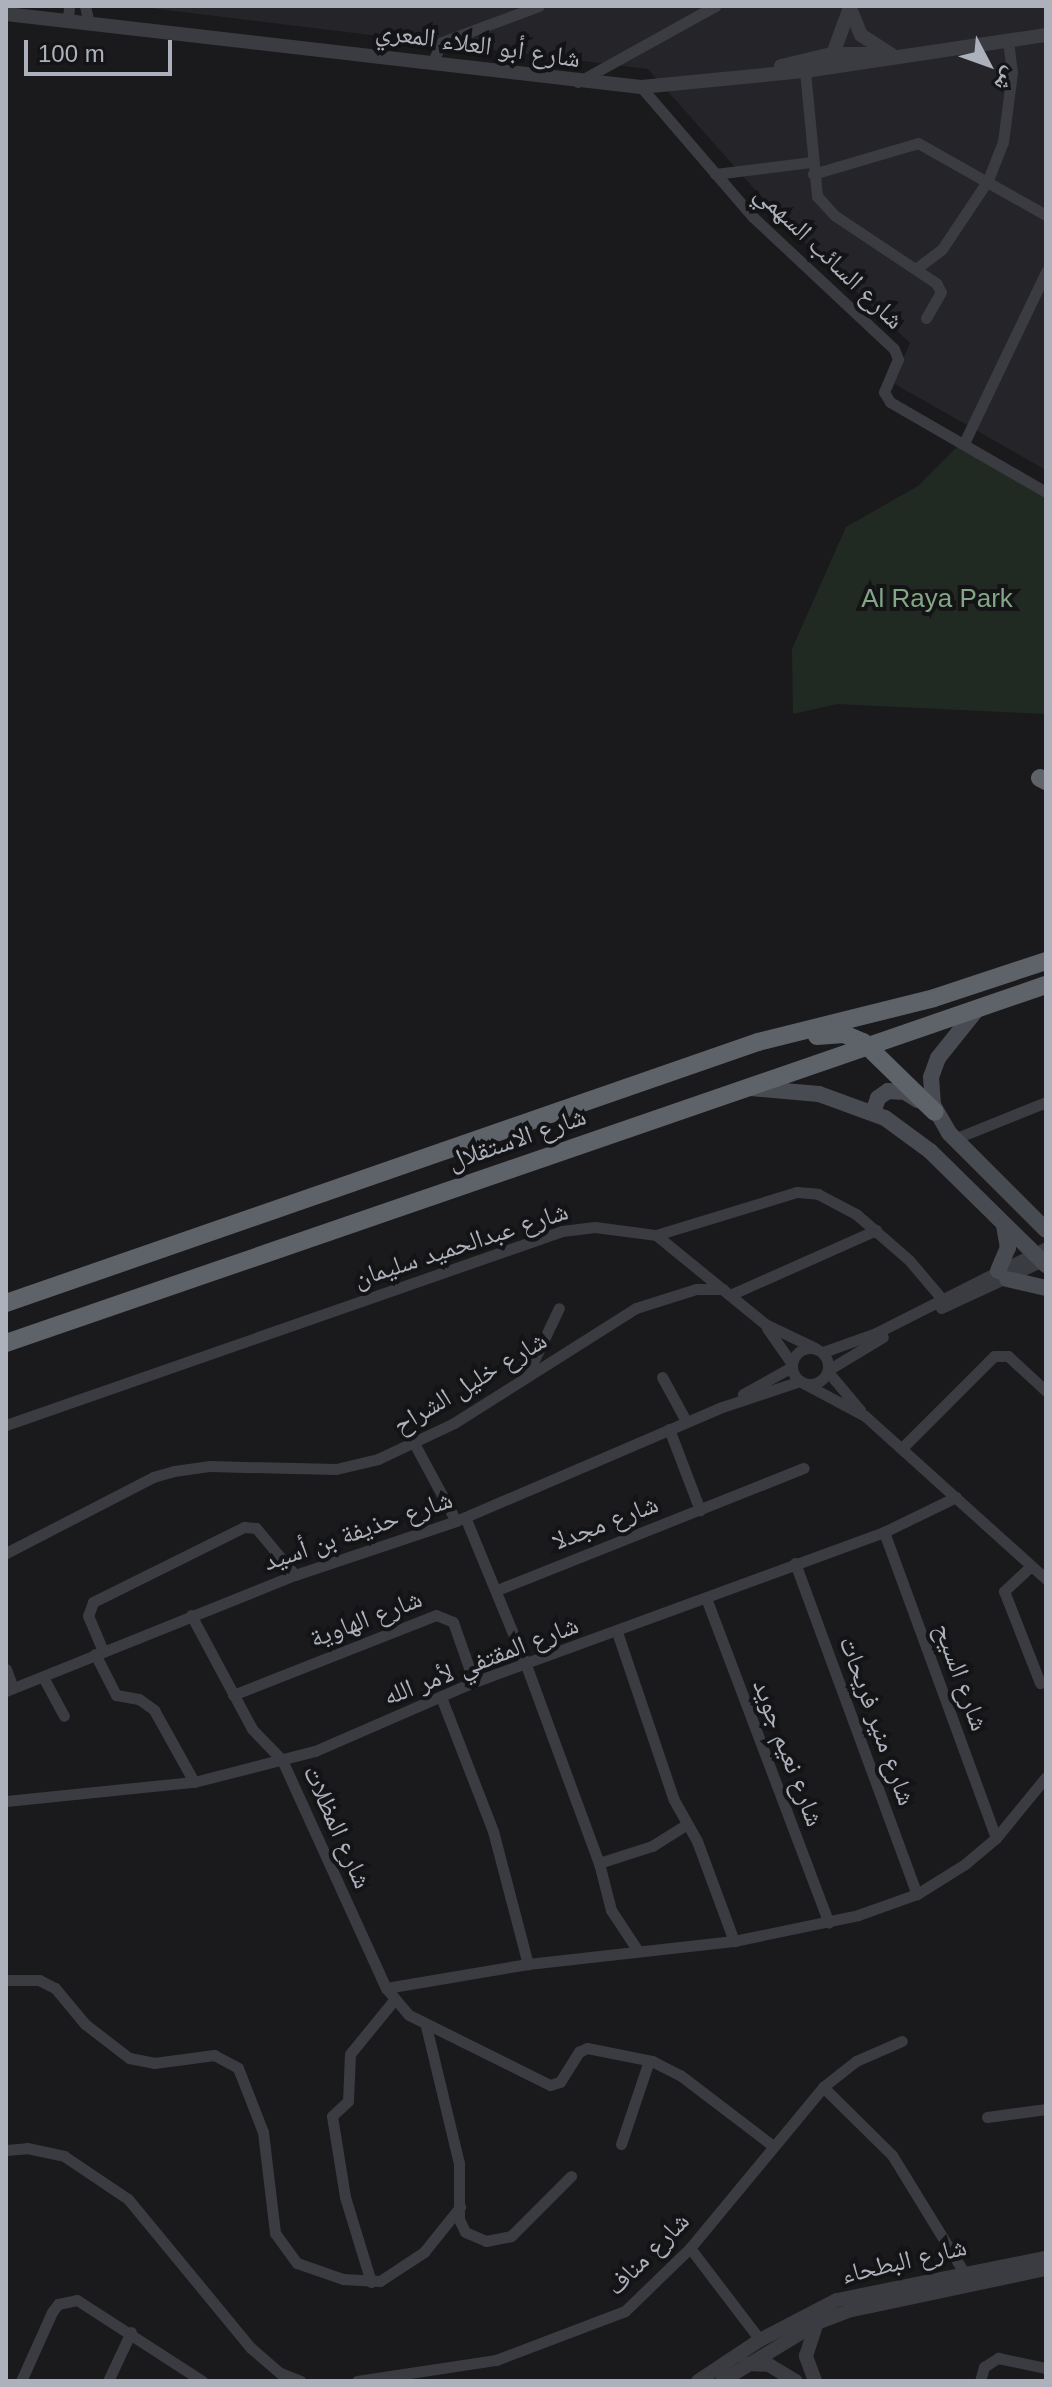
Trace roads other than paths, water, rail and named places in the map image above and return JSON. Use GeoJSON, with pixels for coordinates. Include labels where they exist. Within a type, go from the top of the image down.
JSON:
{"type":"FeatureCollection","features":[{"type":"Feature","properties":{"kind":"highway","name":"شارع الاستقلال"},"geometry":{"type":"LineString","coordinates":[[6,1303],[570,1105],[795,1032],[934,998],[1046,961]]}},
{"type":"Feature","properties":{"kind":"highway","name":"شارع الاستقلال"},"geometry":{"type":"LineString","coordinates":[[6,1343],[642,1130],[746,1088],[1046,985]]}},
{"type":"Feature","properties":{"kind":"highway"},"geometry":{"type":"LineString","coordinates":[[795,1032],[844,1034],[869,1047],[935,1112]]}},
{"type":"Feature","properties":{"kind":"main road"},"geometry":{"type":"LineString","coordinates":[[978,1008],[934,1068],[930,1087],[935,1112],[954,1139],[1046,1230]]}},
{"type":"Feature","properties":{"kind":"main road"},"geometry":{"type":"LineString","coordinates":[[746,1088],[819,1094],[873,1112],[919,1141],[1043,1257]]}},
{"type":"Feature","properties":{"kind":"main road"},"geometry":{"type":"LineString","coordinates":[[873,1112],[881,1095],[895,1090],[935,1112]]}},
{"type":"Feature","properties":{"kind":"main road"},"geometry":{"type":"LineString","coordinates":[[1004,1223],[1008,1248],[1003,1275],[1046,1288]]}},
{"type":"Feature","properties":{"kind":"street"},"geometry":{"type":"LineString","coordinates":[[85,6],[89,23]]}},
{"type":"Feature","properties":{"kind":"street"},"geometry":{"type":"LineString","coordinates":[[433,61],[442,42],[539,6]]}},
{"type":"Feature","properties":{"kind":"street"},"geometry":{"type":"LineString","coordinates":[[578,82],[715,6]]}},
{"type":"Feature","properties":{"kind":"street"},"geometry":{"type":"LineString","coordinates":[[850,7],[861,35],[888,56]]}},
{"type":"Feature","properties":{"kind":"street"},"geometry":{"type":"LineString","coordinates":[[830,61],[850,7]]}},
{"type":"Feature","properties":{"kind":"street","name":"شارع أبو العلاء المعري"},"geometry":{"type":"LineString","coordinates":[[6,14],[68,13],[89,23],[641,87],[1046,35]]}},
{"type":"Feature","properties":{"kind":"street"},"geometry":{"type":"LineString","coordinates":[[917,268],[942,249],[988,180],[1010,107],[1008,39]]}},
{"type":"Feature","properties":{"kind":"street","name":"شارع أبو العلاء المعري"},"geometry":{"type":"LineString","coordinates":[[753,74],[805,71],[830,61]]}},
{"type":"Feature","properties":{"kind":"street"},"geometry":{"type":"LineString","coordinates":[[805,71],[817,196],[827,210],[917,268],[941,292],[926,318]]}},
{"type":"Feature","properties":{"kind":"street","name":"شارع السائب السهمي"},"geometry":{"type":"LineString","coordinates":[[641,87],[715,174],[799,264],[894,349],[898,359],[884,392],[890,402],[964,443]]}},
{"type":"Feature","properties":{"kind":"street"},"geometry":{"type":"LineString","coordinates":[[715,174],[812,168],[918,143],[1046,215]]}},
{"type":"Feature","properties":{"kind":"street"},"geometry":{"type":"LineString","coordinates":[[1046,272],[964,443],[1046,492]]}},
{"type":"Feature","properties":{"kind":"street"},"geometry":{"type":"LineString","coordinates":[[954,1139],[1046,1102]]}},
{"type":"Feature","properties":{"kind":"street","name":"شارع عبدالحميد سليمان"},"geometry":{"type":"LineString","coordinates":[[6,1425],[562,1231],[595,1227],[656,1235],[797,1192],[833,1199],[876,1230],[945,1302]]}},
{"type":"Feature","properties":{"kind":"street","name":"شارع خليل الشراح"},"geometry":{"type":"LineString","coordinates":[[6,1553],[163,1474],[209,1466],[336,1469],[415,1445],[636,1308],[696,1289],[726,1292],[876,1230]]}},
{"type":"Feature","properties":{"kind":"street"},"geometry":{"type":"LineString","coordinates":[[656,1235],[765,1324],[819,1350],[828,1371],[865,1416],[1046,1579]]}},
{"type":"Feature","properties":{"kind":"street"},"geometry":{"type":"LineString","coordinates":[[792,1365],[803,1349],[819,1350],[876,1333],[1043,1257]]}},
{"type":"Feature","properties":{"kind":"street"},"geometry":{"type":"LineString","coordinates":[[801,1382],[818,1383],[828,1371],[945,1302]]}},
{"type":"Feature","properties":{"kind":"street"},"geometry":{"type":"LineString","coordinates":[[526,1376],[559,1308]]}},
{"type":"Feature","properties":{"kind":"street"},"geometry":{"type":"LineString","coordinates":[[765,1324],[801,1382],[865,1416]]}},
{"type":"Feature","properties":{"kind":"street"},"geometry":{"type":"LineString","coordinates":[[902,1448],[994,1356],[1008,1356],[1046,1391]]}},
{"type":"Feature","properties":{"kind":"street","name":"شارع حذيفة بن أسيد"},"geometry":{"type":"LineString","coordinates":[[722,1407],[792,1365]]}},
{"type":"Feature","properties":{"kind":"street"},"geometry":{"type":"LineString","coordinates":[[662,1377],[686,1421]]}},
{"type":"Feature","properties":{"kind":"street","name":"شارع حذيفة بن أسيد"},"geometry":{"type":"LineString","coordinates":[[9,1690],[295,1575],[460,1519],[722,1407],[801,1382]]}},
{"type":"Feature","properties":{"kind":"street"},"geometry":{"type":"LineString","coordinates":[[669,1429],[700,1510]]}},
{"type":"Feature","properties":{"kind":"street"},"geometry":{"type":"LineString","coordinates":[[415,1445],[460,1519],[497,1590],[599,1863],[620,1930],[638,1951]]}},
{"type":"Feature","properties":{"kind":"street","name":"شارع مجدلا"},"geometry":{"type":"LineString","coordinates":[[497,1590],[804,1468]]}},
{"type":"Feature","properties":{"kind":"street","name":"شارع المقتفي لأمر الله"},"geometry":{"type":"LineString","coordinates":[[6,1801],[194,1782],[282,1760],[474,1682],[884,1532],[956,1497]]}},
{"type":"Feature","properties":{"kind":"street"},"geometry":{"type":"LineString","coordinates":[[194,1782],[147,1702],[116,1695],[88,1616],[93,1602],[244,1527],[256,1528],[295,1575]]}},
{"type":"Feature","properties":{"kind":"street","name":"شارع السيح"},"geometry":{"type":"LineString","coordinates":[[884,1532],[996,1838]]}},
{"type":"Feature","properties":{"kind":"street","name":"شارع منير فريحات"},"geometry":{"type":"LineString","coordinates":[[795,1563],[917,1894]]}},
{"type":"Feature","properties":{"kind":"street"},"geometry":{"type":"LineString","coordinates":[[1031,1566],[1004,1591],[1040,1683]]}},
{"type":"Feature","properties":{"kind":"street","name":"شارع نعيم جويد"},"geometry":{"type":"LineString","coordinates":[[706,1598],[829,1923]]}},
{"type":"Feature","properties":{"kind":"street","name":"شارع المظلات"},"geometry":{"type":"LineString","coordinates":[[191,1615],[252,1729],[282,1760],[394,2000],[426,2026],[458,2038],[550,2085],[560,2082],[587,2048],[649,2061]]}},
{"type":"Feature","properties":{"kind":"street","name":"شارع الهاوية"},"geometry":{"type":"LineString","coordinates":[[233,1695],[436,1615],[453,1622],[474,1682]]}},
{"type":"Feature","properties":{"kind":"street"},"geometry":{"type":"LineString","coordinates":[[617,1632],[685,1825],[697,1841],[734,1941]]}},
{"type":"Feature","properties":{"kind":"street"},"geometry":{"type":"LineString","coordinates":[[6,1669],[9,1690]]}},
{"type":"Feature","properties":{"kind":"street"},"geometry":{"type":"LineString","coordinates":[[43,1677],[64,1716]]}},
{"type":"Feature","properties":{"kind":"street"},"geometry":{"type":"LineString","coordinates":[[441,1697],[493,1831],[528,1964]]}},
{"type":"Feature","properties":{"kind":"street"},"geometry":{"type":"LineString","coordinates":[[386,1988],[528,1964],[734,1941],[829,1923],[917,1894],[996,1838],[1046,1777]]}},
{"type":"Feature","properties":{"kind":"street"},"geometry":{"type":"LineString","coordinates":[[599,1863],[652,1846],[685,1825]]}},
{"type":"Feature","properties":{"kind":"street"},"geometry":{"type":"LineString","coordinates":[[6,1980],[39,1980],[55,1988],[85,2024],[129,2058],[154,2063],[214,2055],[233,2063],[245,2078],[260,2119],[280,2246],[309,2269],[371,2282],[414,2261],[460,2207]]}},
{"type":"Feature","properties":{"kind":"street"},"geometry":{"type":"LineString","coordinates":[[371,2282],[345,2197],[332,2116],[348,2101],[350,2054],[394,2000]]}},
{"type":"Feature","properties":{"kind":"street"},"geometry":{"type":"LineString","coordinates":[[426,2026],[459,2163],[460,2223],[470,2236],[503,2239],[525,2226],[571,2176]]}},
{"type":"Feature","properties":{"kind":"street","name":"شارع مناف"},"geometry":{"type":"LineString","coordinates":[[357,2381],[496,2360],[613,2317],[633,2306],[690,2248],[823,2087],[856,2061],[902,2041]]}},
{"type":"Feature","properties":{"kind":"street"},"geometry":{"type":"LineString","coordinates":[[621,2144],[649,2061],[680,2075],[772,2145]]}},
{"type":"Feature","properties":{"kind":"street"},"geometry":{"type":"LineString","coordinates":[[823,2087],[892,2155],[963,2271]]}},
{"type":"Feature","properties":{"kind":"street"},"geometry":{"type":"LineString","coordinates":[[987,2117],[1046,2109]]}},
{"type":"Feature","properties":{"kind":"street"},"geometry":{"type":"LineString","coordinates":[[6,2150],[27,2148],[64,2156],[128,2199],[251,2348],[280,2373],[301,2381]]}},
{"type":"Feature","properties":{"kind":"street"},"geometry":{"type":"LineString","coordinates":[[690,2248],[760,2340]]}},
{"type":"Feature","properties":{"kind":"street","name":"شارع البطحاء"},"geometry":{"type":"LineString","coordinates":[[698,2381],[760,2340],[864,2290],[1046,2258]]}},
{"type":"Feature","properties":{"kind":"street","name":"شارع البطحاء"},"geometry":{"type":"LineString","coordinates":[[722,2381],[817,2323],[877,2302],[1046,2269]]}},
{"type":"Feature","properties":{"kind":"street"},"geometry":{"type":"LineString","coordinates":[[21,2381],[58,2304],[87,2302],[198,2380]]}},
{"type":"Feature","properties":{"kind":"street"},"geometry":{"type":"LineString","coordinates":[[746,2364],[790,2376],[806,2356],[817,2323]]}},
{"type":"Feature","properties":{"kind":"street"},"geometry":{"type":"LineString","coordinates":[[108,2381],[131,2332]]}},
{"type":"Feature","properties":{"kind":"street"},"geometry":{"type":"LineString","coordinates":[[806,2356],[815,2381]]}},
{"type":"Feature","properties":{"kind":"street"},"geometry":{"type":"LineString","coordinates":[[980,2381],[984,2367],[998,2358],[1046,2368]]}},
{"type":"Feature","properties":{"kind":"park label","name":"Al Raya Park"},"geometry":{"type":"Point","coordinates":[937,599]}}]}
